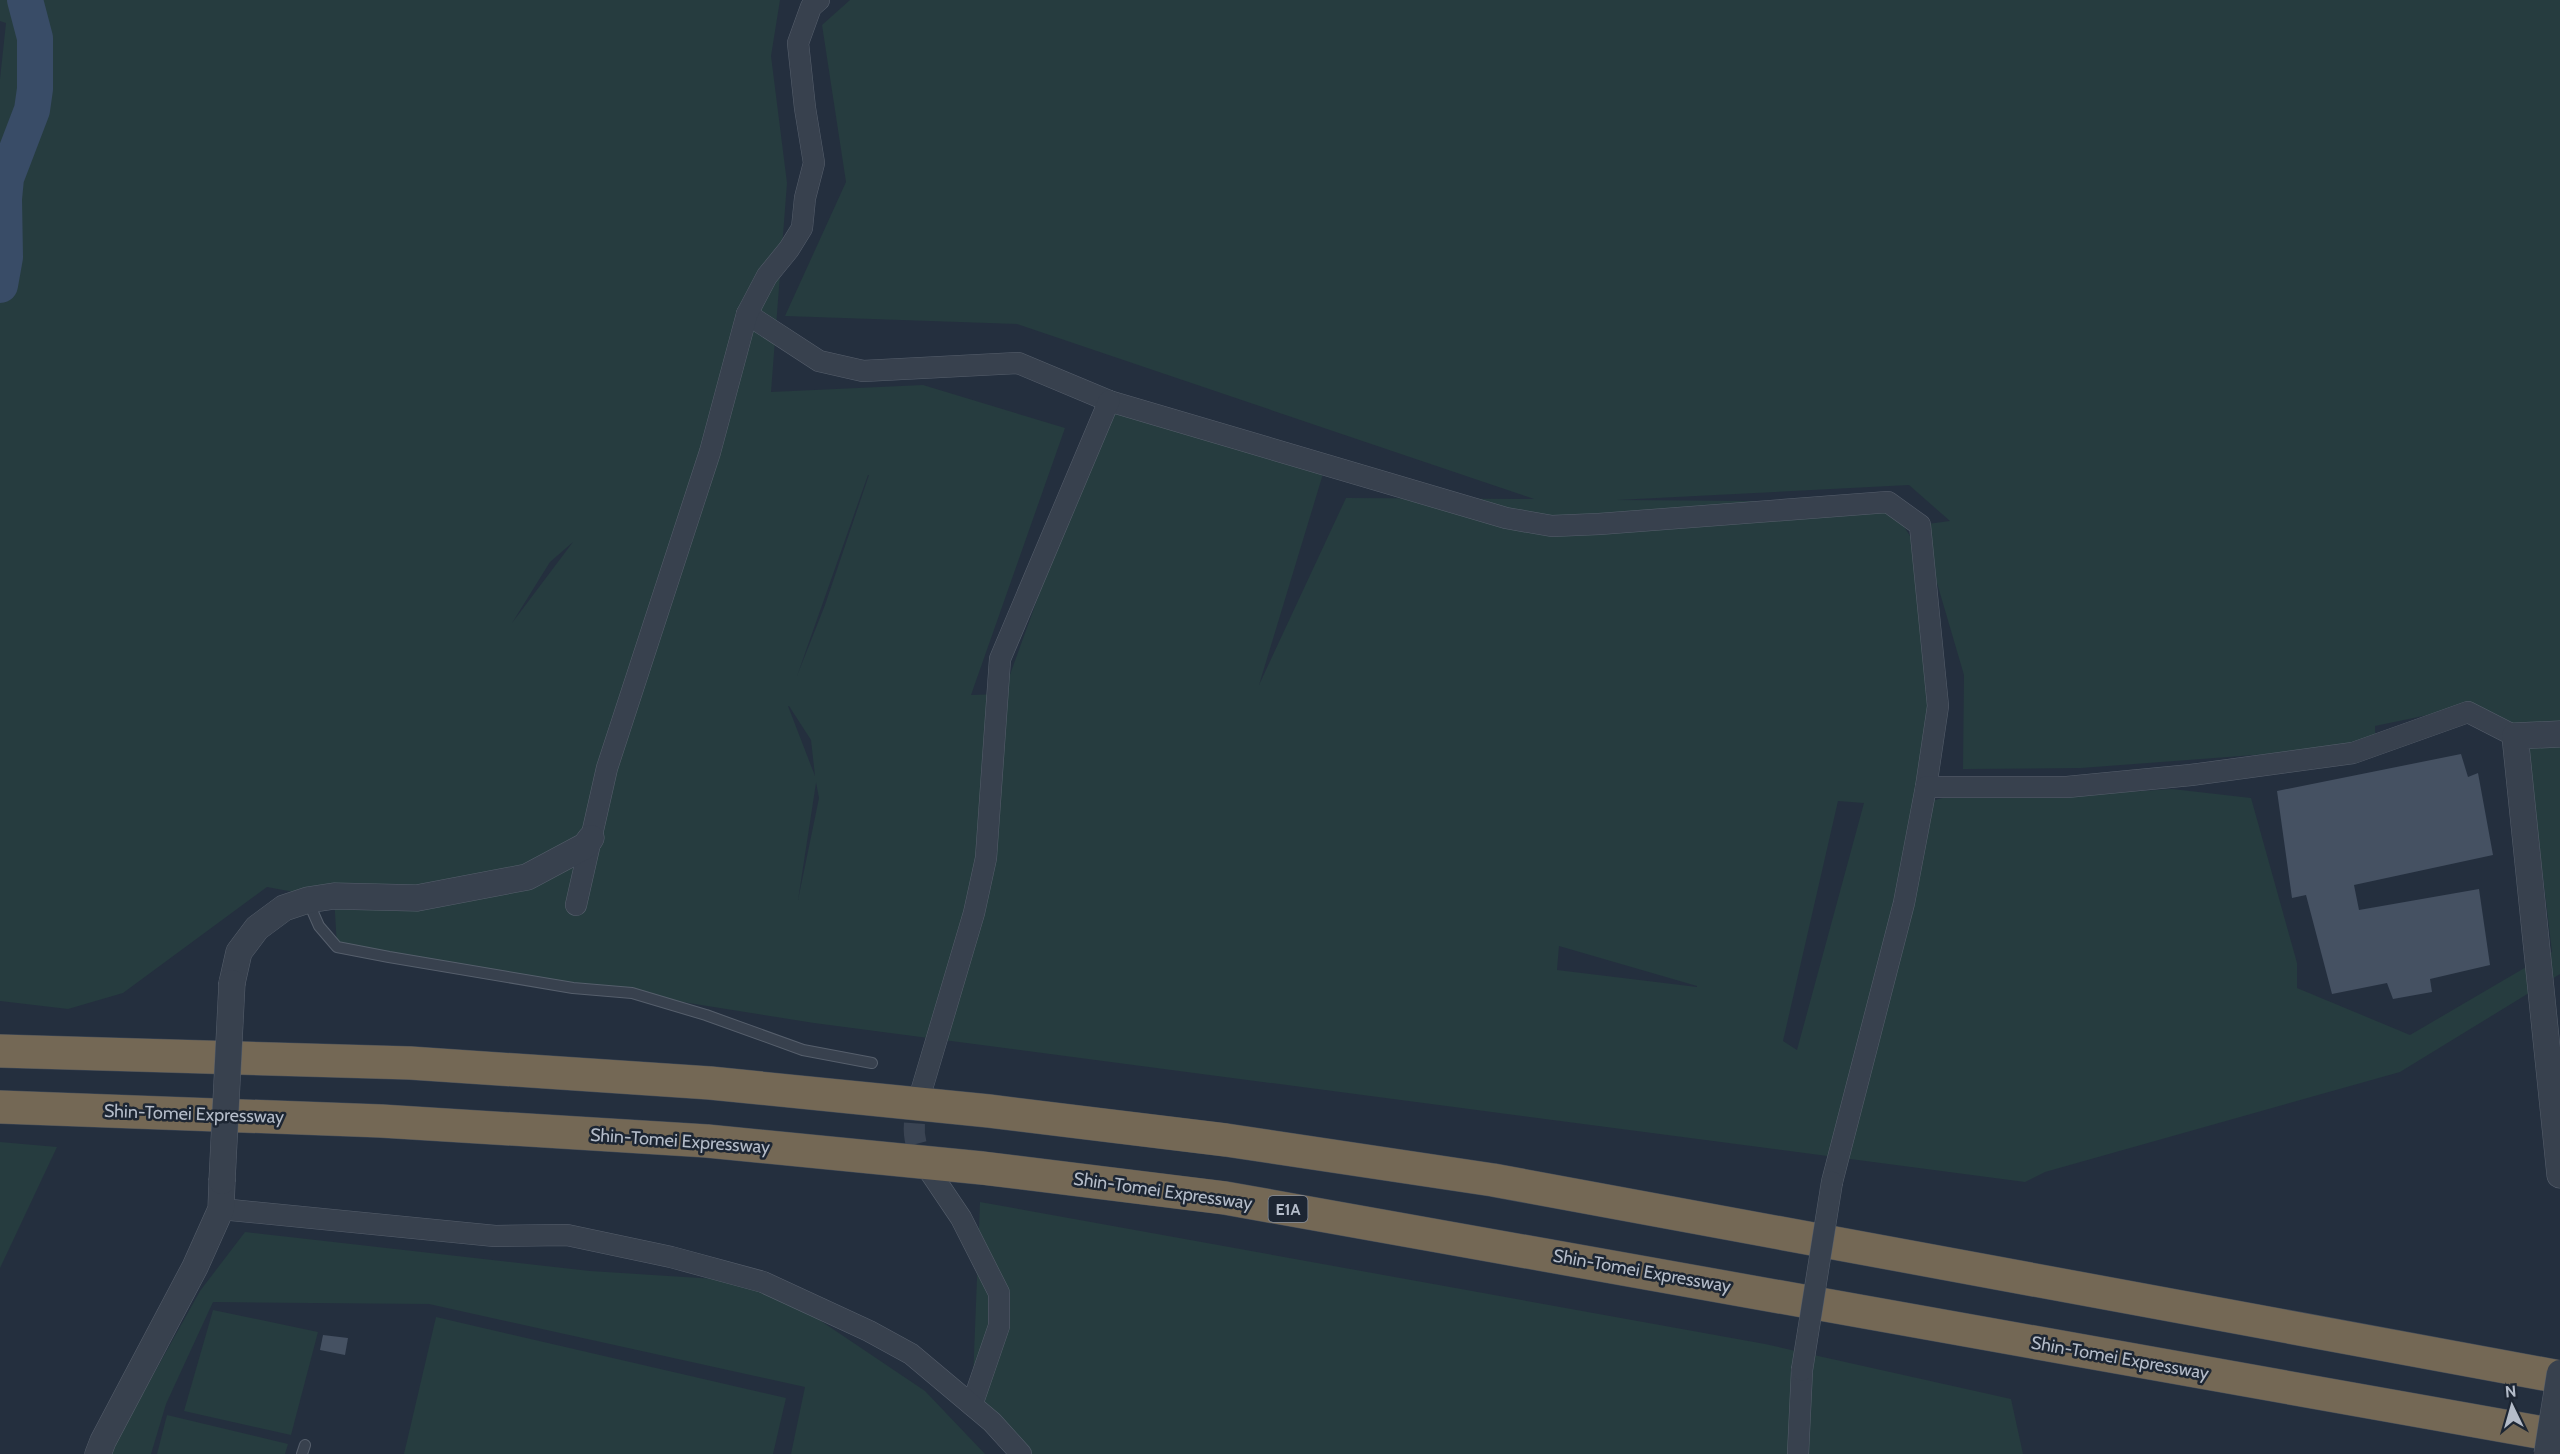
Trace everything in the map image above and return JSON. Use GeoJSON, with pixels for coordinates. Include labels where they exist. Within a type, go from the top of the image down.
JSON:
{"type":"FeatureCollection","features":[{"type":"Feature","properties":{"kind":"highway"},"geometry":{"type":"LineString","coordinates":[[2,1051],[411,1063],[699,1082],[989,1111],[1227,1140],[1493,1180],[2560,1375]]}},
{"type":"Feature","properties":{"kind":"highway","name":"Shin-Tomei Expressway"},"geometry":{"type":"LineString","coordinates":[[0,1107],[381,1121],[707,1141],[982,1168],[1190,1194],[1473,1241],[2560,1436]]}},
{"type":"Feature","properties":{"kind":"street"},"geometry":{"type":"LineString","coordinates":[[576,905],[607,768],[710,452],[747,314],[767,276],[789,249],[802,228],[805,198],[814,164],[798,43],[811,7],[819,0]]}},
{"type":"Feature","properties":{"kind":"street"},"geometry":{"type":"LineString","coordinates":[[747,314],[819,361],[863,371],[1018,363],[1109,401],[1506,518],[1552,526],[1761,513],[1888,502],[1920,525],[1938,706],[1926,787],[1904,903],[1832,1182],[1802,1370],[1798,1454]]}},
{"type":"Feature","properties":{"kind":"street"},"geometry":{"type":"LineString","coordinates":[[921,1092],[974,913],[986,858],[1000,659],[1109,401]]}},
{"type":"Feature","properties":{"kind":"street"},"geometry":{"type":"LineString","coordinates":[[1926,787],[2067,787],[2191,775],[2341,755],[2353,753],[2468,712],[2516,736],[2560,734]]}},
{"type":"Feature","properties":{"kind":"street"},"geometry":{"type":"LineString","coordinates":[[2516,736],[2560,1175]]}},
{"type":"Feature","properties":{"kind":"street"},"geometry":{"type":"LineString","coordinates":[[98,1454],[195,1267],[221,1209],[232,983],[239,952],[257,928],[284,908],[308,900],[334,896],[417,898],[527,878],[585,846],[591,838]]}},
{"type":"Feature","properties":{"kind":"street"},"geometry":{"type":"LineString","coordinates":[[930,1172],[961,1218],[999,1293],[999,1326],[972,1405]]}},
{"type":"Feature","properties":{"kind":"street"},"geometry":{"type":"LineString","coordinates":[[221,1209],[495,1236],[567,1235],[671,1257],[763,1282],[869,1331],[911,1354],[992,1422],[1021,1454]]}},
{"type":"Feature","properties":{"kind":"street"},"geometry":{"type":"LineString","coordinates":[[2547,1454],[2560,1375]]}},
{"type":"Feature","properties":{"kind":"lane"},"geometry":{"type":"LineString","coordinates":[[308,900],[319,926],[337,947],[573,988],[632,993],[706,1015],[803,1050],[872,1063]]}},
{"type":"Feature","properties":{"kind":"green space"},"geometry":{"type":"Polygon","coordinates":[[[0,0],[780,0],[771,56],[787,183],[771,392],[923,385],[1065,428],[971,695],[1003,694],[1109,401],[1326,464],[1259,685],[1346,498],[1534,499],[1017,324],[785,316],[846,182],[822,25],[850,0],[2560,0],[2560,728],[2507,731],[2466,707],[2375,726],[2375,746],[2081,768],[1963,769],[1964,675],[1920,525],[1950,521],[1909,485],[1617,500],[1888,502],[1923,556],[1938,706],[1916,805],[1954,795],[2080,795],[2172,789],[2251,798],[2297,963],[2297,988],[2410,1035],[2552,952],[2527,742],[2560,742],[2560,974],[2400,1072],[2045,1172],[2025,1182],[814,1023],[337,947],[334,896],[310,895],[267,887],[123,993],[68,1009],[0,1001],[0,79],[6,23],[0,21],[0,0]],[[868,475],[797,676],[825,605],[868,475]],[[573,542],[550,562],[512,623],[573,542]],[[788,706],[815,776],[811,740],[788,706]],[[816,782],[798,900],[819,798],[816,782]],[[1838,801],[1783,1041],[1797,1050],[1864,803],[1838,801]],[[1559,946],[1557,970],[1697,986],[1559,946]]]}},
{"type":"Feature","properties":{"kind":"green space"},"geometry":{"type":"Polygon","coordinates":[[[0,1142],[57,1147],[0,1268],[0,1142]]]}},
{"type":"Feature","properties":{"kind":"green space"},"geometry":{"type":"Polygon","coordinates":[[[980,1202],[1765,1344],[2011,1399],[2023,1454],[1016,1454],[972,1405],[980,1202]]]}},
{"type":"Feature","properties":{"kind":"green space"},"geometry":{"type":"Polygon","coordinates":[[[245,1232],[590,1271],[763,1282],[925,1391],[985,1454],[791,1454],[805,1387],[429,1304],[213,1302],[166,1404],[151,1454],[109,1454],[200,1291],[245,1232]]]}},
{"type":"Feature","properties":{"kind":"green space"},"geometry":{"type":"Polygon","coordinates":[[[213,1310],[318,1332],[291,1435],[184,1411],[213,1310]]]}},
{"type":"Feature","properties":{"kind":"green space"},"geometry":{"type":"Polygon","coordinates":[[[436,1317],[786,1398],[773,1454],[404,1454],[436,1317]]]}},
{"type":"Feature","properties":{"kind":"green space"},"geometry":{"type":"Polygon","coordinates":[[[167,1415],[288,1444],[285,1454],[157,1454],[167,1415]]]}},
{"type":"Feature","properties":{"kind":"building"},"geometry":{"type":"Polygon","coordinates":[[[2461,754],[2468,777],[2478,773],[2493,855],[2354,885],[2359,910],[2479,889],[2490,965],[2430,979],[2432,992],[2393,999],[2387,983],[2332,994],[2306,895],[2292,898],[2277,791],[2461,754]]]}},
{"type":"Feature","properties":{"kind":"building"},"geometry":{"type":"Polygon","coordinates":[[[323,1335],[348,1338],[345,1355],[320,1350],[323,1335]]]}},
{"type":"Feature","properties":{"kind":"waterway"},"geometry":{"type":"LineString","coordinates":[[0,285],[5,257],[6,178],[32,110],[35,89],[35,38],[25,0]]}},
{"type":"Feature","properties":{"kind":"tunnel"},"geometry":{"type":"LineString","coordinates":[[921,1093],[914,1131],[921,1158],[927,1168]]}}]}
